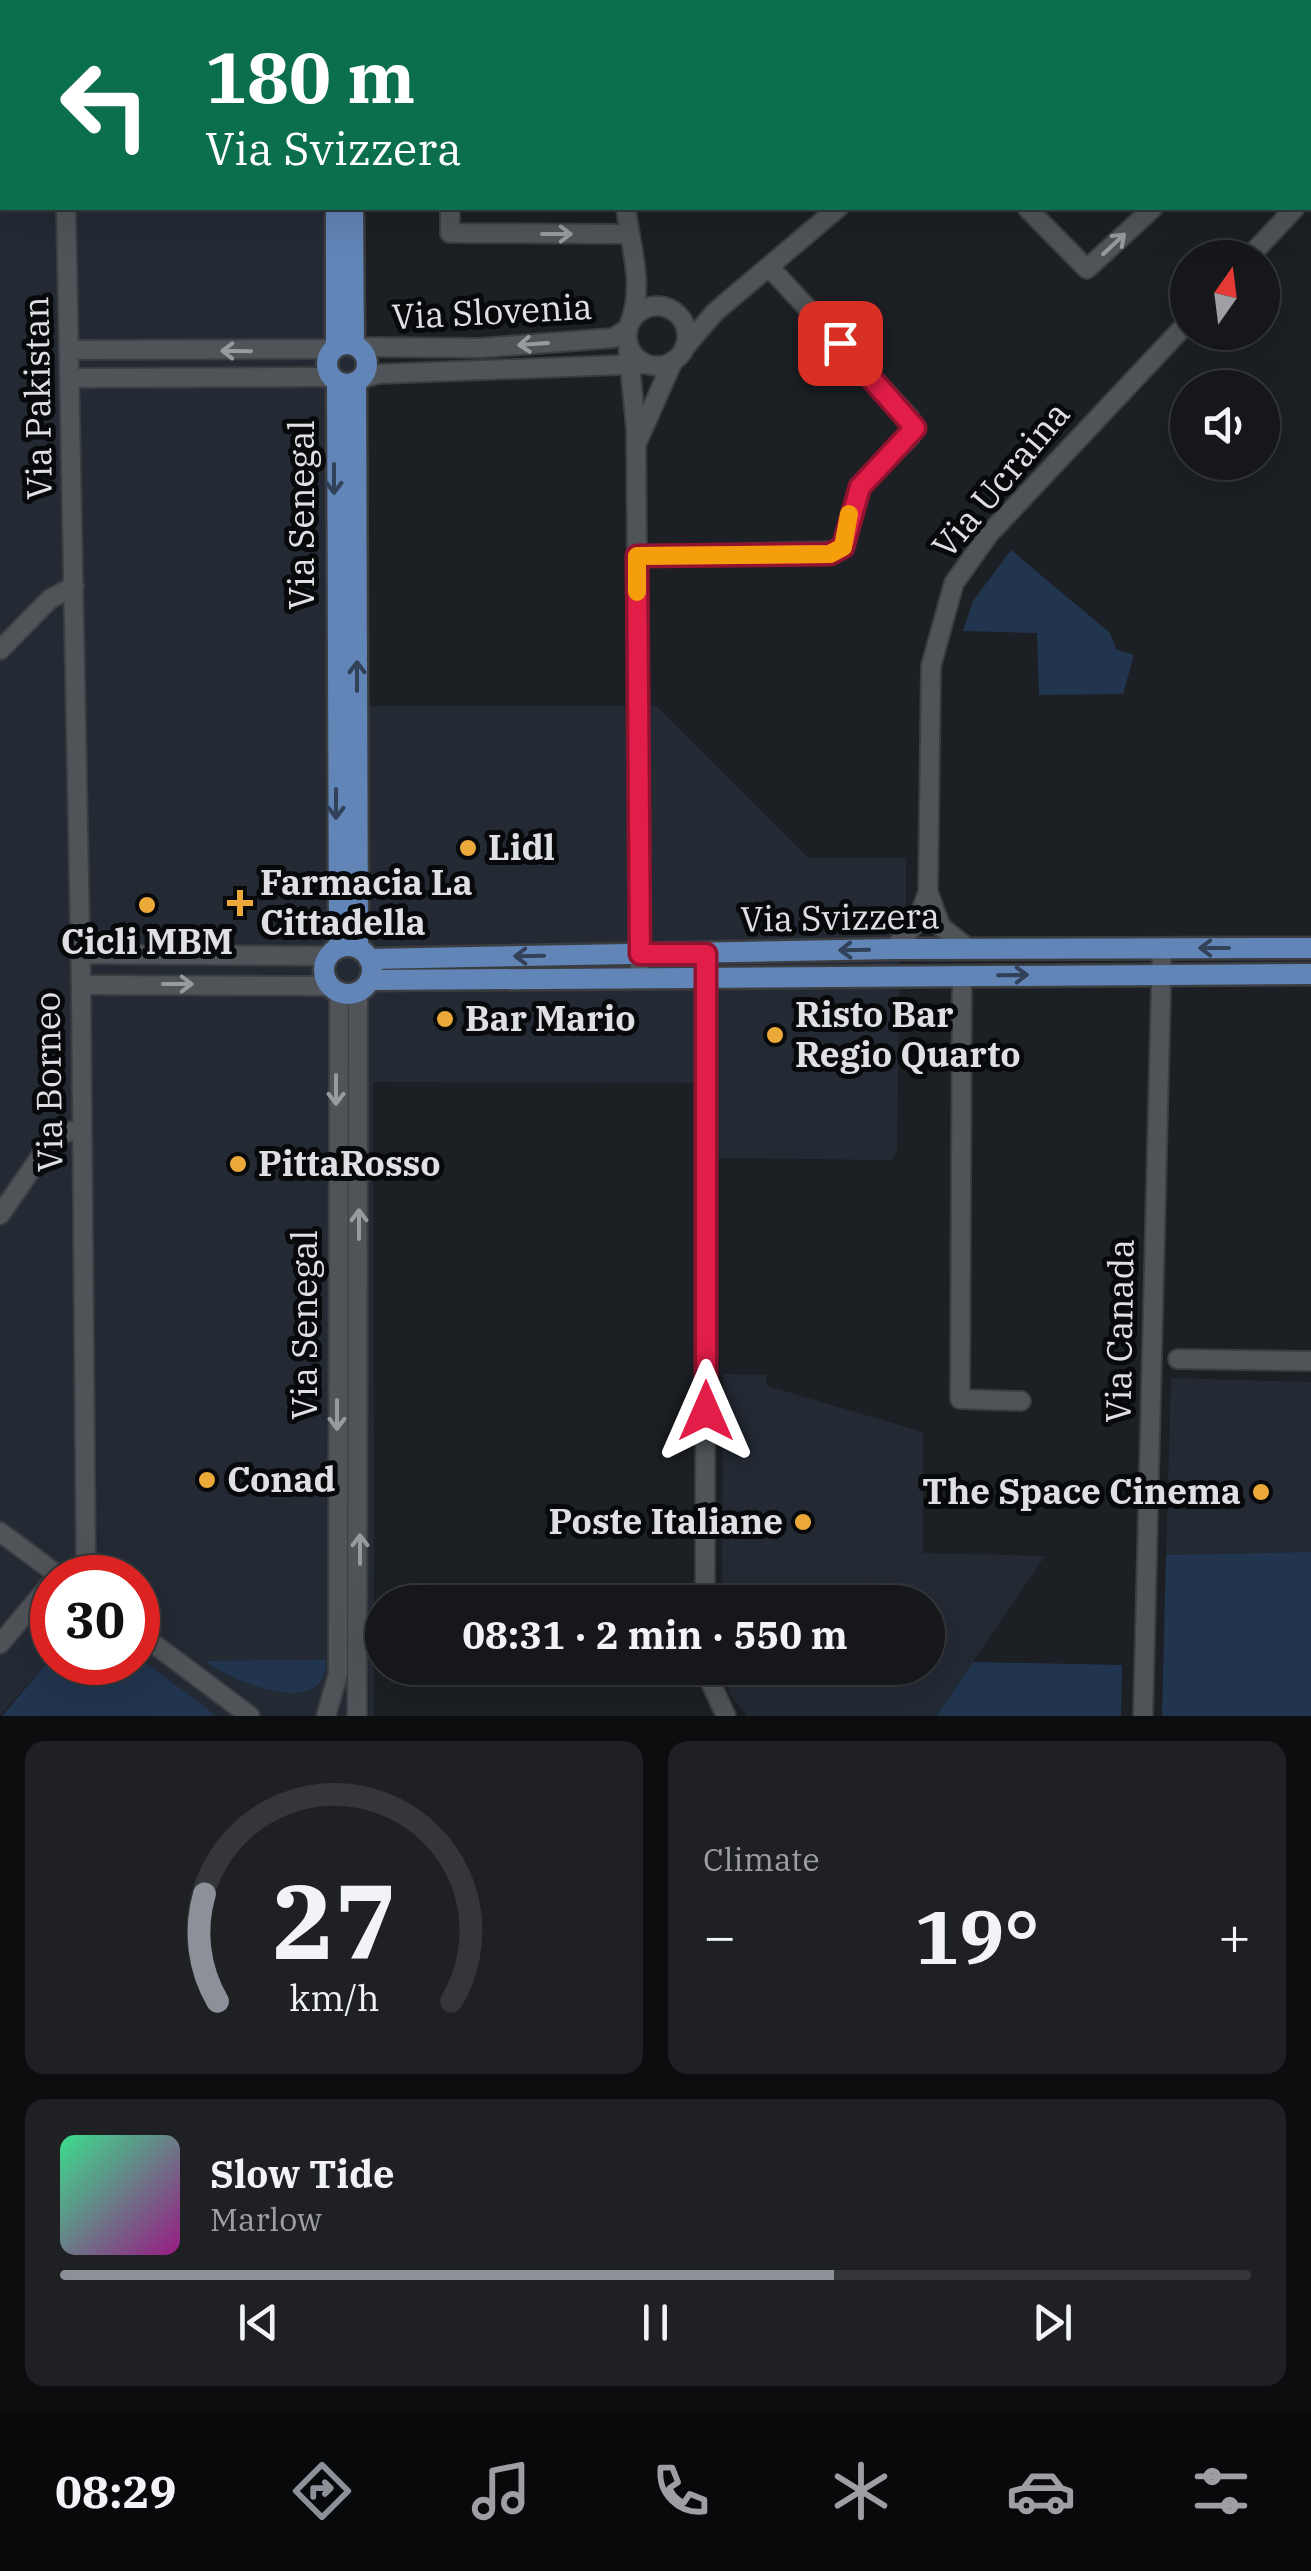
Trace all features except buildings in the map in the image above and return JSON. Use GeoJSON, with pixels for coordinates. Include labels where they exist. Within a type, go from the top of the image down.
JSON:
{"type":"FeatureCollection","features":[{"type":"Feature","properties":{"kind":"main road"},"geometry":{"type":"LineString","coordinates":[[336,210],[345,347]]}},
{"type":"Feature","properties":{"kind":"main road"},"geometry":{"type":"LineString","coordinates":[[345,347],[367,362],[346,380],[326,366],[345,347],[353,210]]}},
{"type":"Feature","properties":{"kind":"main road","name":"Via Senegal"},"geometry":{"type":"LineString","coordinates":[[346,380],[349,970]]}},
{"type":"Feature","properties":{"kind":"main road","name":"Via Svizzera"},"geometry":{"type":"LineString","coordinates":[[349,970],[640,954],[968,948],[1311,948]]}},
{"type":"Feature","properties":{"kind":"main road","name":"Via Svizzera"},"geometry":{"type":"LineString","coordinates":[[349,970],[640,978],[1311,974]]}},
{"type":"Feature","properties":{"kind":"street","name":"Via Pakistan"},"geometry":{"type":"LineString","coordinates":[[66,210],[74,586]]}},
{"type":"Feature","properties":{"kind":"street"},"geometry":{"type":"LineString","coordinates":[[450,210],[450,233],[628,234]]}},
{"type":"Feature","properties":{"kind":"street"},"geometry":{"type":"LineString","coordinates":[[626,210],[636,268],[630,351],[636,445],[640,978]]}},
{"type":"Feature","properties":{"kind":"street"},"geometry":{"type":"LineString","coordinates":[[630,351],[679,354],[729,303],[836,210]]}},
{"type":"Feature","properties":{"kind":"street"},"geometry":{"type":"LineString","coordinates":[[1029,210],[1087,269],[1151,210]]}},
{"type":"Feature","properties":{"kind":"street"},"geometry":{"type":"LineString","coordinates":[[1265,240],[1293,210]]}},
{"type":"Feature","properties":{"kind":"street"},"geometry":{"type":"LineString","coordinates":[[636,268],[686,328],[679,354],[636,445]]}},
{"type":"Feature","properties":{"kind":"street"},"geometry":{"type":"LineString","coordinates":[[637,556],[837,552],[843,547],[860,487],[915,428],[910,416],[771,269]]}},
{"type":"Feature","properties":{"kind":"street"},"geometry":{"type":"LineString","coordinates":[[630,351],[646,308],[690,313],[729,303]]}},
{"type":"Feature","properties":{"kind":"street","name":"Via Slovenia"},"geometry":{"type":"LineString","coordinates":[[69,350],[480,348],[613,338],[630,351]]}},
{"type":"Feature","properties":{"kind":"street","name":"Via Ucraina"},"geometry":{"type":"LineString","coordinates":[[893,949],[917,922],[928,892],[931,666],[954,582],[989,534],[1170,341]]}},
{"type":"Feature","properties":{"kind":"street","name":"Via Slovenia"},"geometry":{"type":"LineString","coordinates":[[70,378],[346,380],[630,351]]}},
{"type":"Feature","properties":{"kind":"street"},"geometry":{"type":"LineString","coordinates":[[0,650],[50,600],[74,586]]}},
{"type":"Feature","properties":{"kind":"street","name":"Via Borneo"},"geometry":{"type":"LineString","coordinates":[[74,586],[86,1555]]}},
{"type":"Feature","properties":{"kind":"street","name":"Via Ucraina"},"geometry":{"type":"LineString","coordinates":[[928,892],[942,927],[968,948]]}},
{"type":"Feature","properties":{"kind":"street","name":"Via Canada"},"geometry":{"type":"LineString","coordinates":[[1144,1716],[1162,947]]}},
{"type":"Feature","properties":{"kind":"street","name":"Via Svizzera"},"geometry":{"type":"LineString","coordinates":[[80,954],[349,970]]}},
{"type":"Feature","properties":{"kind":"street"},"geometry":{"type":"LineString","coordinates":[[706,954],[706,1585]]}},
{"type":"Feature","properties":{"kind":"street","name":"Via Svizzera"},"geometry":{"type":"LineString","coordinates":[[81,986],[349,970]]}},
{"type":"Feature","properties":{"kind":"street","name":"Via Senegal"},"geometry":{"type":"LineString","coordinates":[[326,1716],[338,1674],[349,970]]}},
{"type":"Feature","properties":{"kind":"street","name":"Via Senegal"},"geometry":{"type":"LineString","coordinates":[[349,970],[357,1716]]}},
{"type":"Feature","properties":{"kind":"street"},"geometry":{"type":"LineString","coordinates":[[962,975],[960,1399],[1022,1401]]}},
{"type":"Feature","properties":{"kind":"street"},"geometry":{"type":"LineString","coordinates":[[0,1216],[50,1141],[58,1134],[82,1128]]}},
{"type":"Feature","properties":{"kind":"street"},"geometry":{"type":"LineString","coordinates":[[1178,1359],[1311,1361]]}},
{"type":"Feature","properties":{"kind":"street"},"geometry":{"type":"LineString","coordinates":[[0,1532],[30,1556]]}},
{"type":"Feature","properties":{"kind":"street"},"geometry":{"type":"LineString","coordinates":[[0,1644],[30,1610]]}},
{"type":"Feature","properties":{"kind":"street"},"geometry":{"type":"LineString","coordinates":[[160,1648],[250,1716]]}},
{"type":"Feature","properties":{"kind":"street"},"geometry":{"type":"LineString","coordinates":[[712,1685],[726,1716]]}},
{"type":"Feature","properties":{"kind":"shaded area"},"geometry":{"type":"Polygon","coordinates":[[[0,210],[364,210],[364,706],[656,706],[808,858],[906,858],[906,912],[900,923],[897,1150],[892,1160],[717,1158],[716,1083],[373,1082],[374,1585],[365,1585],[365,1685],[374,1685],[374,1716],[217,1716],[160,1673],[160,1555],[30,1555],[30,1682],[0,1716],[0,210]]]}},
{"type":"Feature","properties":{"kind":"shaded area"},"geometry":{"type":"Polygon","coordinates":[[[1011,550],[1110,633],[1116,649],[1134,655],[1123,694],[1039,695],[1037,633],[963,631],[973,601],[1011,550]]]}},
{"type":"Feature","properties":{"kind":"shaded area"},"geometry":{"type":"Polygon","coordinates":[[[723,1374],[766,1375],[767,1386],[923,1432],[923,1553],[1045,1556],[936,1716],[747,1716],[727,1685],[945,1685],[945,1585],[722,1585],[723,1374]]]}},
{"type":"Feature","properties":{"kind":"shaded area"},"geometry":{"type":"Polygon","coordinates":[[[1171,1378],[1311,1382],[1311,1552],[1166,1555],[1171,1378]]]}},
{"type":"Feature","properties":{"kind":"shaded area"},"geometry":{"type":"Polygon","coordinates":[[[1311,1552],[1311,1716],[1162,1716],[1166,1555],[1311,1552]]]}},
{"type":"Feature","properties":{"kind":"shaded area"},"geometry":{"type":"Polygon","coordinates":[[[326,1660],[323,1677],[313,1688],[299,1692],[261,1688],[205,1661],[326,1660]]]}},
{"type":"Feature","properties":{"kind":"shaded area"},"geometry":{"type":"Polygon","coordinates":[[[973,1662],[1122,1665],[1121,1716],[936,1716],[973,1662]]]}},
{"type":"Feature","properties":{"kind":"shaded area"},"geometry":{"type":"Polygon","coordinates":[[[160,1673],[217,1716],[2,1716],[30,1683],[160,1685],[160,1673]]]}},
{"type":"Feature","properties":{"kind":"slow traffic"},"geometry":{"type":"LineString","coordinates":[[637,592],[637,556],[830,554],[843,547],[849,514]]}},
{"type":"Feature","properties":{"kind":"place","name":"Lidl"},"geometry":{"type":"Point","coordinates":[468,848]}},
{"type":"Feature","properties":{"kind":"place","name":"Farmacia La Cittadella"},"geometry":{"type":"Point","coordinates":[240,903]}},
{"type":"Feature","properties":{"kind":"place","name":"Cicli MBM"},"geometry":{"type":"Point","coordinates":[147,905]}},
{"type":"Feature","properties":{"kind":"place","name":"Bar Mario"},"geometry":{"type":"Point","coordinates":[445,1019]}},
{"type":"Feature","properties":{"kind":"place","name":"Risto Bar Regio Quarto"},"geometry":{"type":"Point","coordinates":[775,1035]}},
{"type":"Feature","properties":{"kind":"place","name":"PittaRosso"},"geometry":{"type":"Point","coordinates":[238,1164]}},
{"type":"Feature","properties":{"kind":"place","name":"Conad"},"geometry":{"type":"Point","coordinates":[207,1480]}},
{"type":"Feature","properties":{"kind":"place","name":"The Space Cinema"},"geometry":{"type":"Point","coordinates":[1261,1492]}},
{"type":"Feature","properties":{"kind":"place","name":"Poste Italiane"},"geometry":{"type":"Point","coordinates":[803,1522]}},
{"type":"Feature","properties":{"kind":"route"},"geometry":{"type":"LineString","coordinates":[[706,1411],[706,954],[640,954],[637,556],[830,554],[843,547],[860,487],[915,428],[910,416],[840,343]]}}]}
